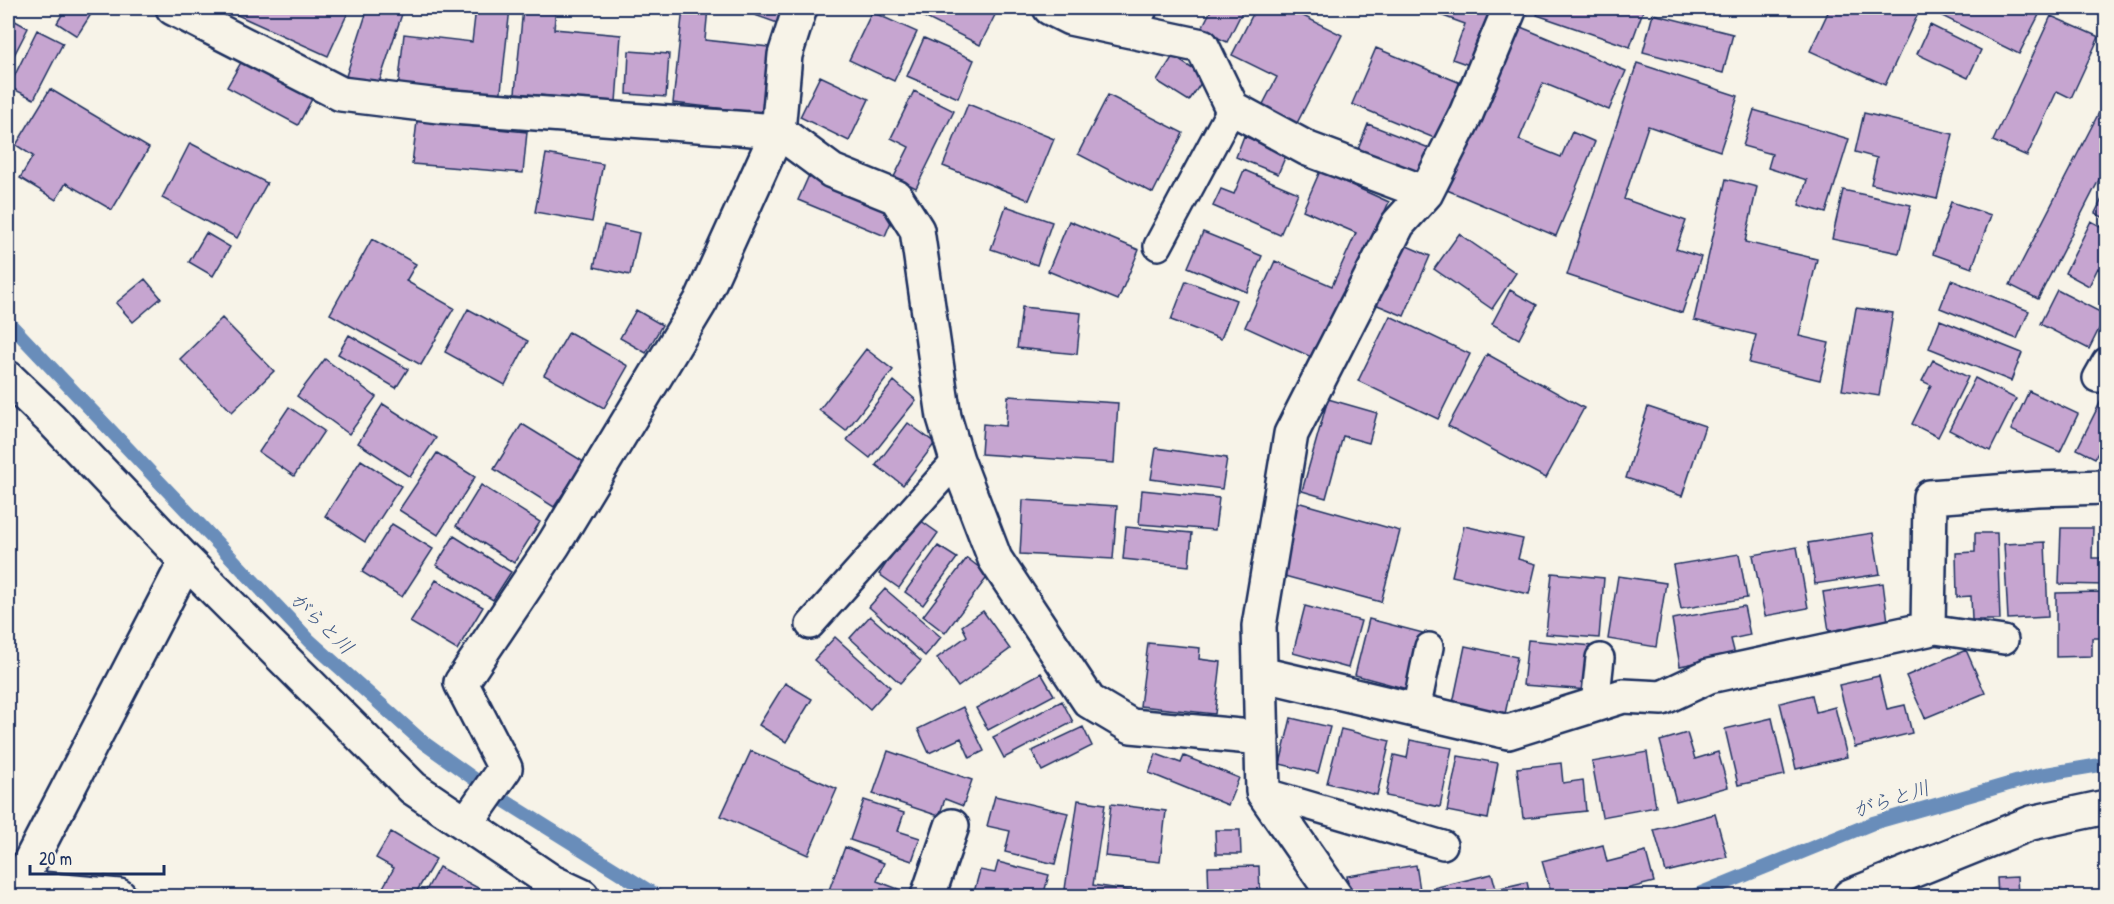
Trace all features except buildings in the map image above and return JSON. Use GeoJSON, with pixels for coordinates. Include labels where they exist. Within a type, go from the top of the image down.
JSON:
{"type":"FeatureCollection","features":[{"type":"Feature","properties":{"kind":"street"},"geometry":{"type":"LineString","coordinates":[[173,8],[341,94],[439,106],[778,131],[832,171],[896,197],[917,230],[944,417],[957,460],[995,559],[1089,701],[1131,726],[1262,738]]}},
{"type":"Feature","properties":{"kind":"street"},"geometry":{"type":"LineString","coordinates":[[481,802],[505,768],[461,683],[554,544],[701,301],[778,131],[785,55],[800,8]]}},
{"type":"Feature","properties":{"kind":"street"},"geometry":{"type":"LineString","coordinates":[[1050,8],[1070,18],[1136,19],[1202,46],[1232,108],[1308,149],[1426,193]]}},
{"type":"Feature","properties":{"kind":"street"},"geometry":{"type":"LineString","coordinates":[[1335,897],[1263,792],[1259,626],[1292,434],[1398,224],[1426,193],[1466,114],[1510,8]]}},
{"type":"Feature","properties":{"kind":"street"},"geometry":{"type":"LineString","coordinates":[[8,378],[186,561],[413,788],[481,802],[552,882],[582,897]]}},
{"type":"Feature","properties":{"kind":"street"},"geometry":{"type":"LineString","coordinates":[[1261,674],[1508,732],[1623,696],[1662,698],[1708,676],[1928,629],[1930,498],[2036,489],[2106,487]]}},
{"type":"Feature","properties":{"kind":"street"},"geometry":{"type":"LineString","coordinates":[[119,897],[16,892],[186,561]]}},
{"type":"Feature","properties":{"kind":"street"},"geometry":{"type":"LineString","coordinates":[[1850,897],[2031,823],[2106,807]]}},
{"type":"Feature","properties":{"kind":"street"},"geometry":{"type":"LineString","coordinates":[[928,897],[952,826]]}},
{"type":"Feature","properties":{"kind":"lane"},"geometry":{"type":"LineString","coordinates":[[1158,246],[1232,108]]}},
{"type":"Feature","properties":{"kind":"lane"},"geometry":{"type":"LineString","coordinates":[[810,624],[957,460]]}},
{"type":"Feature","properties":{"kind":"lane"},"geometry":{"type":"LineString","coordinates":[[1928,629],[2004,640]]}},
{"type":"Feature","properties":{"kind":"lane"},"geometry":{"type":"LineString","coordinates":[[1416,710],[1429,647]]}},
{"type":"Feature","properties":{"kind":"lane"},"geometry":{"type":"LineString","coordinates":[[1595,704],[1600,658]]}},
{"type":"Feature","properties":{"kind":"lane"},"geometry":{"type":"LineString","coordinates":[[1263,792],[1443,845]]}},
{"type":"Feature","properties":{"kind":"waterway","name":"がらと川"},"geometry":{"type":"LineString","coordinates":[[8,322],[310,641],[424,743],[505,801],[657,896]]}},
{"type":"Feature","properties":{"kind":"waterway","name":"がらと川"},"geometry":{"type":"LineString","coordinates":[[1694,896],[1873,823],[2040,775],[2106,764]]}}]}
